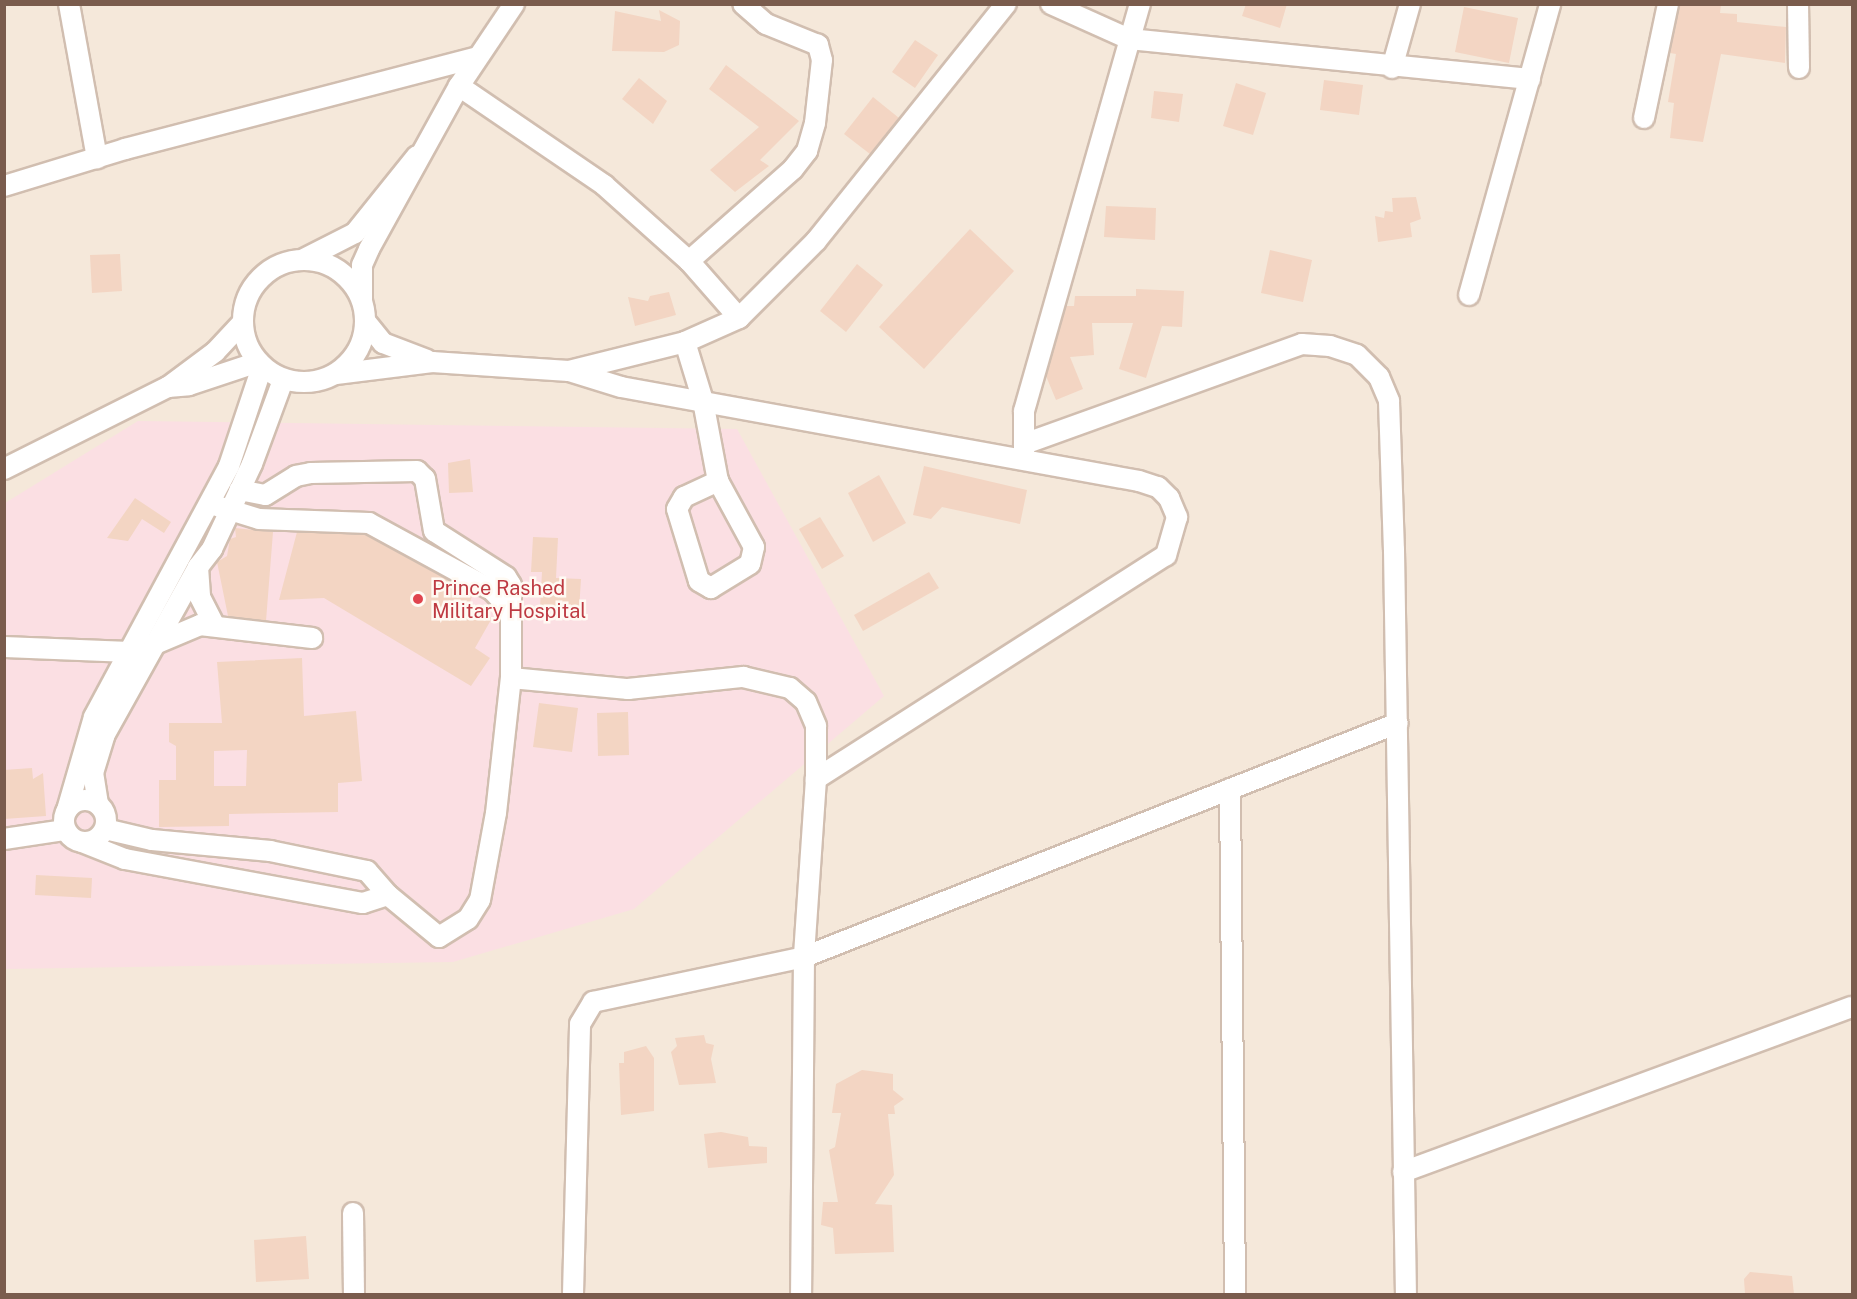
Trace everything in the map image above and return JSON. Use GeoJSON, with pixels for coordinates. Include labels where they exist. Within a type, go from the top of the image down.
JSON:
{"type":"FeatureCollection","features":[{"type":"Feature","properties":{"kind":"street"},"geometry":{"type":"LineString","coordinates":[[69,4],[97,158]]}},
{"type":"Feature","properties":{"kind":"street"},"geometry":{"type":"LineString","coordinates":[[336,374],[362,343],[364,313],[362,265],[408,185],[421,152],[459,86],[514,4]]}},
{"type":"Feature","properties":{"kind":"street"},"geometry":{"type":"LineString","coordinates":[[689,261],[793,169],[807,151],[815,123],[822,60],[818,45],[766,24],[744,4]]}},
{"type":"Feature","properties":{"kind":"street"},"geometry":{"type":"LineString","coordinates":[[569,371],[686,342],[739,318],[816,242],[1006,4]]}},
{"type":"Feature","properties":{"kind":"street"},"geometry":{"type":"LineString","coordinates":[[1051,4],[1129,39],[1392,68],[1530,79]]}},
{"type":"Feature","properties":{"kind":"street"},"geometry":{"type":"LineString","coordinates":[[1024,452],[1024,411],[1140,4]]}},
{"type":"Feature","properties":{"kind":"street"},"geometry":{"type":"LineString","coordinates":[[1392,68],[1410,4]]}},
{"type":"Feature","properties":{"kind":"street"},"geometry":{"type":"LineString","coordinates":[[1468,295],[1550,4]]}},
{"type":"Feature","properties":{"kind":"street"},"geometry":{"type":"LineString","coordinates":[[1644,118],[1668,4]]}},
{"type":"Feature","properties":{"kind":"street"},"geometry":{"type":"LineString","coordinates":[[1798,4],[1799,68]]}},
{"type":"Feature","properties":{"kind":"street"},"geometry":{"type":"LineString","coordinates":[[4,186],[97,158],[477,57]]}},
{"type":"Feature","properties":{"kind":"street"},"geometry":{"type":"LineString","coordinates":[[459,86],[604,185],[689,261],[739,318]]}},
{"type":"Feature","properties":{"kind":"street"},"geometry":{"type":"LineString","coordinates":[[4,469],[168,387],[215,352],[242,323],[253,286],[285,262],[304,259],[355,233],[397,175],[421,152]]}},
{"type":"Feature","properties":{"kind":"street"},"geometry":{"type":"LineString","coordinates":[[304,259],[341,272],[383,343],[432,362]]}},
{"type":"Feature","properties":{"kind":"street"},"geometry":{"type":"LineString","coordinates":[[242,323],[246,344],[260,365],[283,380],[319,381],[336,374],[432,362],[569,371],[621,387],[1024,452],[1158,487],[1169,498],[1177,517],[1166,555],[816,778]]}},
{"type":"Feature","properties":{"kind":"street"},"geometry":{"type":"LineString","coordinates":[[686,342],[704,401],[718,481],[754,555],[711,588],[699,581],[677,509],[684,497],[718,481]]}},
{"type":"Feature","properties":{"kind":"street"},"geometry":{"type":"LineString","coordinates":[[1024,452],[1302,344],[1330,346],[1358,355],[1379,377],[1389,401],[1398,723],[1406,1294]]}},
{"type":"Feature","properties":{"kind":"street"},"geometry":{"type":"LineString","coordinates":[[168,387],[189,385],[260,365]]}},
{"type":"Feature","properties":{"kind":"street"},"geometry":{"type":"LineString","coordinates":[[65,830],[67,810],[82,747],[126,652],[210,503],[235,452],[260,365]]}},
{"type":"Feature","properties":{"kind":"street"},"geometry":{"type":"LineString","coordinates":[[82,842],[96,840],[105,829],[105,815],[98,804],[96,755],[198,567],[212,549],[239,490],[283,380]]}},
{"type":"Feature","properties":{"kind":"street"},"geometry":{"type":"LineString","coordinates":[[105,829],[152,840],[270,851],[367,872],[388,895],[440,937],[468,920],[480,900],[496,813],[511,678],[510,609],[513,593],[506,577],[434,531],[425,479],[417,471],[311,472],[296,476],[265,495],[239,490]]}},
{"type":"Feature","properties":{"kind":"street"},"geometry":{"type":"LineString","coordinates":[[210,503],[259,519],[369,523],[492,590],[510,609]]}},
{"type":"Feature","properties":{"kind":"street"},"geometry":{"type":"LineString","coordinates":[[198,567],[200,597],[214,625]]}},
{"type":"Feature","properties":{"kind":"street"},"geometry":{"type":"LineString","coordinates":[[155,644],[186,628],[214,625],[232,631],[312,638]]}},
{"type":"Feature","properties":{"kind":"street"},"geometry":{"type":"LineString","coordinates":[[4,647],[126,652]]}},
{"type":"Feature","properties":{"kind":"street"},"geometry":{"type":"LineString","coordinates":[[511,678],[628,689],[743,677],[770,680],[790,688],[806,702],[816,726],[816,778],[804,957],[801,1294]]}},
{"type":"Feature","properties":{"kind":"street"},"geometry":{"type":"LineString","coordinates":[[573,1294],[580,1024],[584,1011],[593,1002],[804,957],[1398,723]]}},
{"type":"Feature","properties":{"kind":"street"},"geometry":{"type":"LineString","coordinates":[[1230,789],[1235,1294]]}},
{"type":"Feature","properties":{"kind":"street"},"geometry":{"type":"LineString","coordinates":[[67,810],[84,800],[98,804]]}},
{"type":"Feature","properties":{"kind":"street"},"geometry":{"type":"LineString","coordinates":[[4,839],[65,830],[82,842],[125,859],[363,903],[388,895]]}},
{"type":"Feature","properties":{"kind":"street"},"geometry":{"type":"LineString","coordinates":[[1403,1173],[1852,1007]]}},
{"type":"Feature","properties":{"kind":"street"},"geometry":{"type":"LineString","coordinates":[[352,1213],[354,1294]]}},
{"type":"Feature","properties":{"kind":"shaded area"},"geometry":{"type":"Polygon","coordinates":[[[5,5],[1852,5],[1852,1294],[5,1294],[5,5]]]}},
{"type":"Feature","properties":{"kind":"shaded area","name":"Prince Rashed Military Hospital"},"geometry":{"type":"Polygon","coordinates":[[[138,421],[737,429],[884,696],[634,909],[453,962],[5,969],[5,503],[138,421]]]}},
{"type":"Feature","properties":{"kind":"building"},"geometry":{"type":"Polygon","coordinates":[[[1246,4],[1287,4],[1280,28],[1242,16],[1246,4]]]}},
{"type":"Feature","properties":{"kind":"building"},"geometry":{"type":"Polygon","coordinates":[[[1680,4],[1721,4],[1720,13],[1737,14],[1737,22],[1786,27],[1785,63],[1721,54],[1703,142],[1670,138],[1674,103],[1668,102],[1676,54],[1670,53],[1680,4]]]}},
{"type":"Feature","properties":{"kind":"building"},"geometry":{"type":"Polygon","coordinates":[[[1464,7],[1518,18],[1509,63],[1455,52],[1464,7]]]}},
{"type":"Feature","properties":{"kind":"building"},"geometry":{"type":"Polygon","coordinates":[[[659,10],[680,21],[679,45],[664,52],[612,51],[615,11],[661,21],[659,10]]]}},
{"type":"Feature","properties":{"kind":"building"},"geometry":{"type":"Polygon","coordinates":[[[915,40],[938,55],[915,88],[892,72],[915,40]]]}},
{"type":"Feature","properties":{"kind":"building"},"geometry":{"type":"Polygon","coordinates":[[[726,65],[799,121],[760,160],[769,166],[735,192],[710,170],[759,127],[709,89],[726,65]]]}},
{"type":"Feature","properties":{"kind":"building"},"geometry":{"type":"Polygon","coordinates":[[[639,78],[667,101],[653,124],[622,99],[639,78]]]}},
{"type":"Feature","properties":{"kind":"building"},"geometry":{"type":"Polygon","coordinates":[[[1324,80],[1363,85],[1359,115],[1320,110],[1324,80]]]}},
{"type":"Feature","properties":{"kind":"building"},"geometry":{"type":"Polygon","coordinates":[[[1236,83],[1266,93],[1253,135],[1223,126],[1236,83]]]}},
{"type":"Feature","properties":{"kind":"building"},"geometry":{"type":"Polygon","coordinates":[[[1154,91],[1183,94],[1179,122],[1151,118],[1154,91]]]}},
{"type":"Feature","properties":{"kind":"building"},"geometry":{"type":"Polygon","coordinates":[[[873,97],[899,118],[870,154],[844,134],[873,97]]]}},
{"type":"Feature","properties":{"kind":"building"},"geometry":{"type":"Polygon","coordinates":[[[1416,197],[1421,219],[1410,223],[1412,237],[1378,242],[1375,216],[1384,218],[1385,211],[1393,212],[1392,198],[1416,197]]]}},
{"type":"Feature","properties":{"kind":"building"},"geometry":{"type":"Polygon","coordinates":[[[1106,206],[1156,208],[1155,240],[1104,237],[1106,206]]]}},
{"type":"Feature","properties":{"kind":"building"},"geometry":{"type":"Polygon","coordinates":[[[970,229],[1014,271],[924,369],[879,327],[970,229]]]}},
{"type":"Feature","properties":{"kind":"building"},"geometry":{"type":"Polygon","coordinates":[[[1270,250],[1312,260],[1303,302],[1261,293],[1270,250]]]}},
{"type":"Feature","properties":{"kind":"building"},"geometry":{"type":"Polygon","coordinates":[[[120,254],[122,291],[92,293],[90,255],[120,254]]]}},
{"type":"Feature","properties":{"kind":"building"},"geometry":{"type":"Polygon","coordinates":[[[857,264],[883,285],[846,332],[820,311],[857,264]]]}},
{"type":"Feature","properties":{"kind":"building"},"geometry":{"type":"Polygon","coordinates":[[[1136,289],[1184,291],[1182,327],[1162,326],[1146,378],[1119,369],[1133,323],[1092,323],[1094,355],[1070,357],[1083,389],[1056,400],[1046,376],[1066,306],[1074,306],[1075,296],[1136,296],[1136,289]]]}},
{"type":"Feature","properties":{"kind":"building"},"geometry":{"type":"Polygon","coordinates":[[[669,292],[676,315],[635,326],[628,297],[648,301],[650,296],[669,292]]]}},
{"type":"Feature","properties":{"kind":"building"},"geometry":{"type":"Polygon","coordinates":[[[470,459],[473,492],[449,493],[448,463],[470,459]]]}},
{"type":"Feature","properties":{"kind":"building"},"geometry":{"type":"Polygon","coordinates":[[[924,466],[1027,490],[1020,524],[942,507],[931,519],[913,515],[924,466]]]}},
{"type":"Feature","properties":{"kind":"building"},"geometry":{"type":"Polygon","coordinates":[[[879,475],[906,523],[873,542],[848,493],[879,475]]]}},
{"type":"Feature","properties":{"kind":"building"},"geometry":{"type":"Polygon","coordinates":[[[135,498],[171,522],[164,533],[142,519],[128,541],[107,538],[135,498]]]}},
{"type":"Feature","properties":{"kind":"building"},"geometry":{"type":"Polygon","coordinates":[[[820,517],[844,556],[822,569],[799,529],[820,517]]]}},
{"type":"Feature","properties":{"kind":"building"},"geometry":{"type":"Polygon","coordinates":[[[235,528],[273,532],[266,621],[228,616],[217,562],[227,556],[230,539],[236,537],[235,528]]]}},
{"type":"Feature","properties":{"kind":"building"},"geometry":{"type":"Polygon","coordinates":[[[297,532],[366,535],[473,593],[470,602],[492,618],[475,648],[490,658],[471,686],[324,598],[279,600],[297,532]]]}},
{"type":"Feature","properties":{"kind":"building"},"geometry":{"type":"Polygon","coordinates":[[[533,537],[558,538],[556,578],[581,579],[579,611],[540,608],[542,572],[531,572],[533,537]]]}},
{"type":"Feature","properties":{"kind":"building"},"geometry":{"type":"Polygon","coordinates":[[[929,572],[939,588],[863,631],[854,615],[929,572]]]}},
{"type":"Feature","properties":{"kind":"building"},"geometry":{"type":"Polygon","coordinates":[[[302,658],[304,716],[356,711],[362,781],[338,783],[338,812],[229,814],[229,826],[159,827],[159,780],[176,780],[176,746],[169,742],[169,723],[222,723],[217,662],[302,658]],[[247,750],[214,751],[214,786],[246,786],[247,750]]]}},
{"type":"Feature","properties":{"kind":"building"},"geometry":{"type":"Polygon","coordinates":[[[539,703],[578,708],[572,752],[533,747],[539,703]]]}},
{"type":"Feature","properties":{"kind":"building"},"geometry":{"type":"Polygon","coordinates":[[[628,712],[629,755],[598,756],[597,713],[628,712]]]}},
{"type":"Feature","properties":{"kind":"building"},"geometry":{"type":"Polygon","coordinates":[[[32,768],[33,779],[43,773],[46,816],[4,819],[4,770],[32,768]]]}},
{"type":"Feature","properties":{"kind":"building"},"geometry":{"type":"Polygon","coordinates":[[[36,875],[92,878],[91,898],[35,895],[36,875]]]}},
{"type":"Feature","properties":{"kind":"building"},"geometry":{"type":"Polygon","coordinates":[[[704,1035],[706,1043],[714,1045],[711,1059],[716,1083],[679,1085],[671,1052],[677,1046],[675,1038],[704,1035]]]}},
{"type":"Feature","properties":{"kind":"building"},"geometry":{"type":"Polygon","coordinates":[[[646,1046],[654,1058],[654,1111],[621,1115],[619,1063],[624,1063],[624,1052],[646,1046]]]}},
{"type":"Feature","properties":{"kind":"building"},"geometry":{"type":"Polygon","coordinates":[[[862,1070],[893,1074],[893,1090],[904,1099],[894,1106],[895,1114],[888,1114],[894,1175],[875,1204],[892,1205],[894,1252],[835,1254],[833,1228],[821,1225],[823,1202],[838,1202],[829,1150],[835,1147],[841,1113],[832,1113],[836,1084],[862,1070]]]}},
{"type":"Feature","properties":{"kind":"building"},"geometry":{"type":"Polygon","coordinates":[[[721,1132],[748,1137],[749,1146],[767,1147],[767,1163],[708,1168],[704,1134],[721,1132]]]}},
{"type":"Feature","properties":{"kind":"building"},"geometry":{"type":"Polygon","coordinates":[[[306,1236],[309,1279],[256,1282],[254,1240],[306,1236]]]}},
{"type":"Feature","properties":{"kind":"building"},"geometry":{"type":"Polygon","coordinates":[[[1750,1272],[1792,1276],[1794,1294],[1745,1294],[1744,1279],[1750,1272]]]}},
{"type":"Feature","properties":{"kind":"place","name":"Prince Rashed Military Hospital"},"geometry":{"type":"Point","coordinates":[418,599]}}]}
